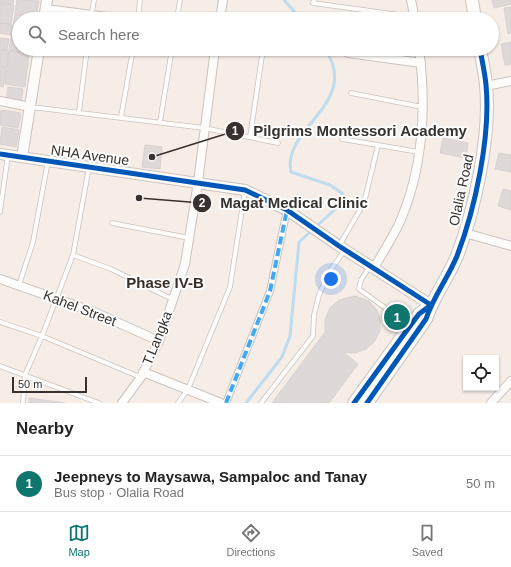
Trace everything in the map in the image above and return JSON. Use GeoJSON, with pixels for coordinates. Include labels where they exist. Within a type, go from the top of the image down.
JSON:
{"type":"FeatureCollection","features":[{"type":"Feature","properties":{"kind":"main road"},"geometry":{"type":"LineString","coordinates":[[472,0],[474,12]]}},
{"type":"Feature","properties":{"kind":"main road","name":"Olalia Road"},"geometry":{"type":"LineString","coordinates":[[367,403],[414,329],[420,314],[431,305],[456,257],[465,233],[478,180],[485,129],[486,86],[481,56]]}},
{"type":"Feature","properties":{"kind":"main road","name":"Olalia Road"},"geometry":{"type":"LineString","coordinates":[[354,403],[414,329]]}},
{"type":"Feature","properties":{"kind":"street"},"geometry":{"type":"LineString","coordinates":[[221,12],[223,0]]}},
{"type":"Feature","properties":{"kind":"street"},"geometry":{"type":"LineString","coordinates":[[411,0],[413,12]]}},
{"type":"Feature","properties":{"kind":"street"},"geometry":{"type":"LineString","coordinates":[[46,9],[63,12]]}},
{"type":"Feature","properties":{"kind":"street"},"geometry":{"type":"LineString","coordinates":[[22,157],[38,56]]}},
{"type":"Feature","properties":{"kind":"street","name":"T.Langka"},"geometry":{"type":"LineString","coordinates":[[122,403],[142,375],[159,341],[185,264],[198,182],[214,56]]}},
{"type":"Feature","properties":{"kind":"street"},"geometry":{"type":"LineString","coordinates":[[370,56],[421,63]]}},
{"type":"Feature","properties":{"kind":"street"},"geometry":{"type":"LineString","coordinates":[[372,267],[398,225],[414,180],[419,152],[422,107],[420,56]]}},
{"type":"Feature","properties":{"kind":"street"},"geometry":{"type":"LineString","coordinates":[[486,86],[511,81]]}},
{"type":"Feature","properties":{"kind":"street"},"geometry":{"type":"LineString","coordinates":[[0,101],[30,107]]}},
{"type":"Feature","properties":{"kind":"street","name":"NHA Avenue"},"geometry":{"type":"LineString","coordinates":[[4,154],[245,190],[287,210],[342,248],[431,305]]}},
{"type":"Feature","properties":{"kind":"street"},"geometry":{"type":"LineString","coordinates":[[226,403],[270,291],[287,210]]}},
{"type":"Feature","properties":{"kind":"street"},"geometry":{"type":"LineString","coordinates":[[465,233],[511,246]]}},
{"type":"Feature","properties":{"kind":"street","name":"Kahel Street"},"geometry":{"type":"LineString","coordinates":[[0,278],[56,300],[94,312],[159,341]]}},
{"type":"Feature","properties":{"kind":"street"},"geometry":{"type":"LineString","coordinates":[[142,375],[188,389],[221,403]]}},
{"type":"Feature","properties":{"kind":"street"},"geometry":{"type":"LineString","coordinates":[[491,403],[510,384]]}},
{"type":"Feature","properties":{"kind":"lane"},"geometry":{"type":"LineString","coordinates":[[92,12],[94,0]]}},
{"type":"Feature","properties":{"kind":"lane"},"geometry":{"type":"LineString","coordinates":[[139,12],[140,0]]}},
{"type":"Feature","properties":{"kind":"lane"},"geometry":{"type":"LineString","coordinates":[[178,12],[180,0]]}},
{"type":"Feature","properties":{"kind":"lane"},"geometry":{"type":"LineString","coordinates":[[314,0],[313,3],[374,12]]}},
{"type":"Feature","properties":{"kind":"lane"},"geometry":{"type":"LineString","coordinates":[[79,112],[86,56]]}},
{"type":"Feature","properties":{"kind":"lane"},"geometry":{"type":"LineString","coordinates":[[121,117],[132,56]]}},
{"type":"Feature","properties":{"kind":"lane"},"geometry":{"type":"LineString","coordinates":[[160,122],[171,56]]}},
{"type":"Feature","properties":{"kind":"lane"},"geometry":{"type":"LineString","coordinates":[[250,137],[262,56]]}},
{"type":"Feature","properties":{"kind":"lane"},"geometry":{"type":"LineString","coordinates":[[351,93],[422,107]]}},
{"type":"Feature","properties":{"kind":"lane"},"geometry":{"type":"LineString","coordinates":[[30,107],[204,128],[278,143]]}},
{"type":"Feature","properties":{"kind":"lane"},"geometry":{"type":"LineString","coordinates":[[342,139],[419,152]]}},
{"type":"Feature","properties":{"kind":"lane"},"geometry":{"type":"LineString","coordinates":[[261,403],[313,336],[314,315],[319,296],[329,272],[364,203],[378,145]]}},
{"type":"Feature","properties":{"kind":"lane"},"geometry":{"type":"LineString","coordinates":[[0,212],[4,154]]}},
{"type":"Feature","properties":{"kind":"lane"},"geometry":{"type":"LineString","coordinates":[[20,285],[33,242],[48,161]]}},
{"type":"Feature","properties":{"kind":"lane"},"geometry":{"type":"LineString","coordinates":[[23,403],[25,375],[73,256],[89,167]]}},
{"type":"Feature","properties":{"kind":"lane"},"geometry":{"type":"LineString","coordinates":[[178,403],[188,389],[230,287],[245,190]]}},
{"type":"Feature","properties":{"kind":"lane"},"geometry":{"type":"LineString","coordinates":[[112,223],[189,238]]}},
{"type":"Feature","properties":{"kind":"lane"},"geometry":{"type":"LineString","coordinates":[[73,256],[111,269],[172,299]]}},
{"type":"Feature","properties":{"kind":"lane"},"geometry":{"type":"LineString","coordinates":[[372,267],[361,280],[359,289],[414,329]]}},
{"type":"Feature","properties":{"kind":"lane"},"geometry":{"type":"LineString","coordinates":[[0,322],[42,336],[142,375]]}},
{"type":"Feature","properties":{"kind":"lane"},"geometry":{"type":"LineString","coordinates":[[0,366],[99,403]]}},
{"type":"Feature","properties":{"kind":"building"},"geometry":{"type":"Polygon","coordinates":[[[0,0],[14,0],[13,4],[0,2],[0,0]]]}},
{"type":"Feature","properties":{"kind":"building"},"geometry":{"type":"Polygon","coordinates":[[[17,0],[39,1],[37,12],[15,12],[17,0]]]}},
{"type":"Feature","properties":{"kind":"building"},"geometry":{"type":"Polygon","coordinates":[[[492,0],[511,0],[511,4],[494,8],[492,0]]]}},
{"type":"Feature","properties":{"kind":"building"},"geometry":{"type":"Polygon","coordinates":[[[0,3],[14,5],[11,24],[0,23],[0,3]]]}},
{"type":"Feature","properties":{"kind":"building"},"geometry":{"type":"Polygon","coordinates":[[[511,7],[511,33],[508,34],[504,8],[511,7]]]}},
{"type":"Feature","properties":{"kind":"building"},"geometry":{"type":"Polygon","coordinates":[[[0,23],[12,25],[11,35],[0,33],[0,23]]]}},
{"type":"Feature","properties":{"kind":"building"},"geometry":{"type":"Polygon","coordinates":[[[12,32],[12,51],[9,50],[12,32]]]}},
{"type":"Feature","properties":{"kind":"building"},"geometry":{"type":"Polygon","coordinates":[[[0,38],[9,39],[7,50],[0,49],[0,38]]]}},
{"type":"Feature","properties":{"kind":"building"},"geometry":{"type":"Polygon","coordinates":[[[511,42],[511,64],[505,65],[501,44],[511,42]]]}},
{"type":"Feature","properties":{"kind":"building"},"geometry":{"type":"Polygon","coordinates":[[[0,50],[9,51],[6,67],[0,66],[0,50]]]}},
{"type":"Feature","properties":{"kind":"building"},"geometry":{"type":"Polygon","coordinates":[[[9,51],[12,51],[12,56],[29,56],[25,87],[5,84],[9,51]]]}},
{"type":"Feature","properties":{"kind":"building"},"geometry":{"type":"Polygon","coordinates":[[[0,67],[6,68],[3,87],[0,86],[0,67]]]}},
{"type":"Feature","properties":{"kind":"building"},"geometry":{"type":"Polygon","coordinates":[[[8,87],[23,89],[21,103],[6,101],[8,87]]]}},
{"type":"Feature","properties":{"kind":"building"},"geometry":{"type":"Polygon","coordinates":[[[1,110],[21,113],[18,128],[0,125],[1,110]]]}},
{"type":"Feature","properties":{"kind":"building"},"geometry":{"type":"Polygon","coordinates":[[[2,127],[19,130],[16,147],[0,144],[2,127]]]}},
{"type":"Feature","properties":{"kind":"building"},"geometry":{"type":"Polygon","coordinates":[[[443,138],[468,143],[466,158],[440,153],[443,138]]]}},
{"type":"Feature","properties":{"kind":"building"},"geometry":{"type":"Polygon","coordinates":[[[145,145],[162,147],[160,169],[142,167],[145,145]]]}},
{"type":"Feature","properties":{"kind":"building"},"geometry":{"type":"Polygon","coordinates":[[[499,153],[511,155],[511,172],[495,169],[499,153]]]}},
{"type":"Feature","properties":{"kind":"building"},"geometry":{"type":"Polygon","coordinates":[[[503,189],[511,191],[511,210],[498,206],[503,189]]]}},
{"type":"Feature","properties":{"kind":"building"},"geometry":{"type":"Polygon","coordinates":[[[355,296],[369,301],[377,310],[380,320],[380,331],[374,342],[366,349],[355,353],[343,352],[358,364],[329,403],[272,403],[325,332],[325,320],[330,308],[339,300],[355,296]]]}},
{"type":"Feature","properties":{"kind":"building"},"geometry":{"type":"Polygon","coordinates":[[[29,398],[65,403],[29,403],[29,398]]]}},
{"type":"Feature","properties":{"kind":"waterway"},"geometry":{"type":"LineString","coordinates":[[284,0],[295,12]]}},
{"type":"Feature","properties":{"kind":"waterway"},"geometry":{"type":"LineString","coordinates":[[246,403],[282,357],[290,336],[299,242],[342,203],[343,194],[330,185],[291,172],[291,156],[297,142],[328,100],[334,85],[334,68],[328,56]]}},
{"type":"Feature","properties":{"kind":"marked path"},"geometry":{"type":"LineString","coordinates":[[226,403],[270,291],[287,210]]}},
{"type":"Feature","properties":{"kind":"cycle path"},"geometry":{"type":"LineString","coordinates":[[367,403],[426,319],[457,256],[464,237],[470,217],[484,149],[487,105],[486,85],[481,56]]}},
{"type":"Feature","properties":{"kind":"cycle path"},"geometry":{"type":"LineString","coordinates":[[0,154],[245,190],[287,210],[339,246],[431,305]]}},
{"type":"Feature","properties":{"kind":"cycle path"},"geometry":{"type":"LineString","coordinates":[[354,403],[419,314],[431,305]]}},
{"type":"Feature","properties":{"kind":"place","name":"Pilgrims Montessori Academy"},"geometry":{"type":"Point","coordinates":[152,157]}},
{"type":"Feature","properties":{"kind":"place","name":"Magat Medical Clinic"},"geometry":{"type":"Point","coordinates":[139,198]}},
{"type":"Feature","properties":{"kind":"place","name":"Jeepneys to Maysawa, Sampaloc and Tanay"},"geometry":{"type":"Point","coordinates":[397,317]}},
{"type":"Feature","properties":{"kind":"district","name":"Phase IV-B"},"geometry":{"type":"Point","coordinates":[165,283]}}]}
